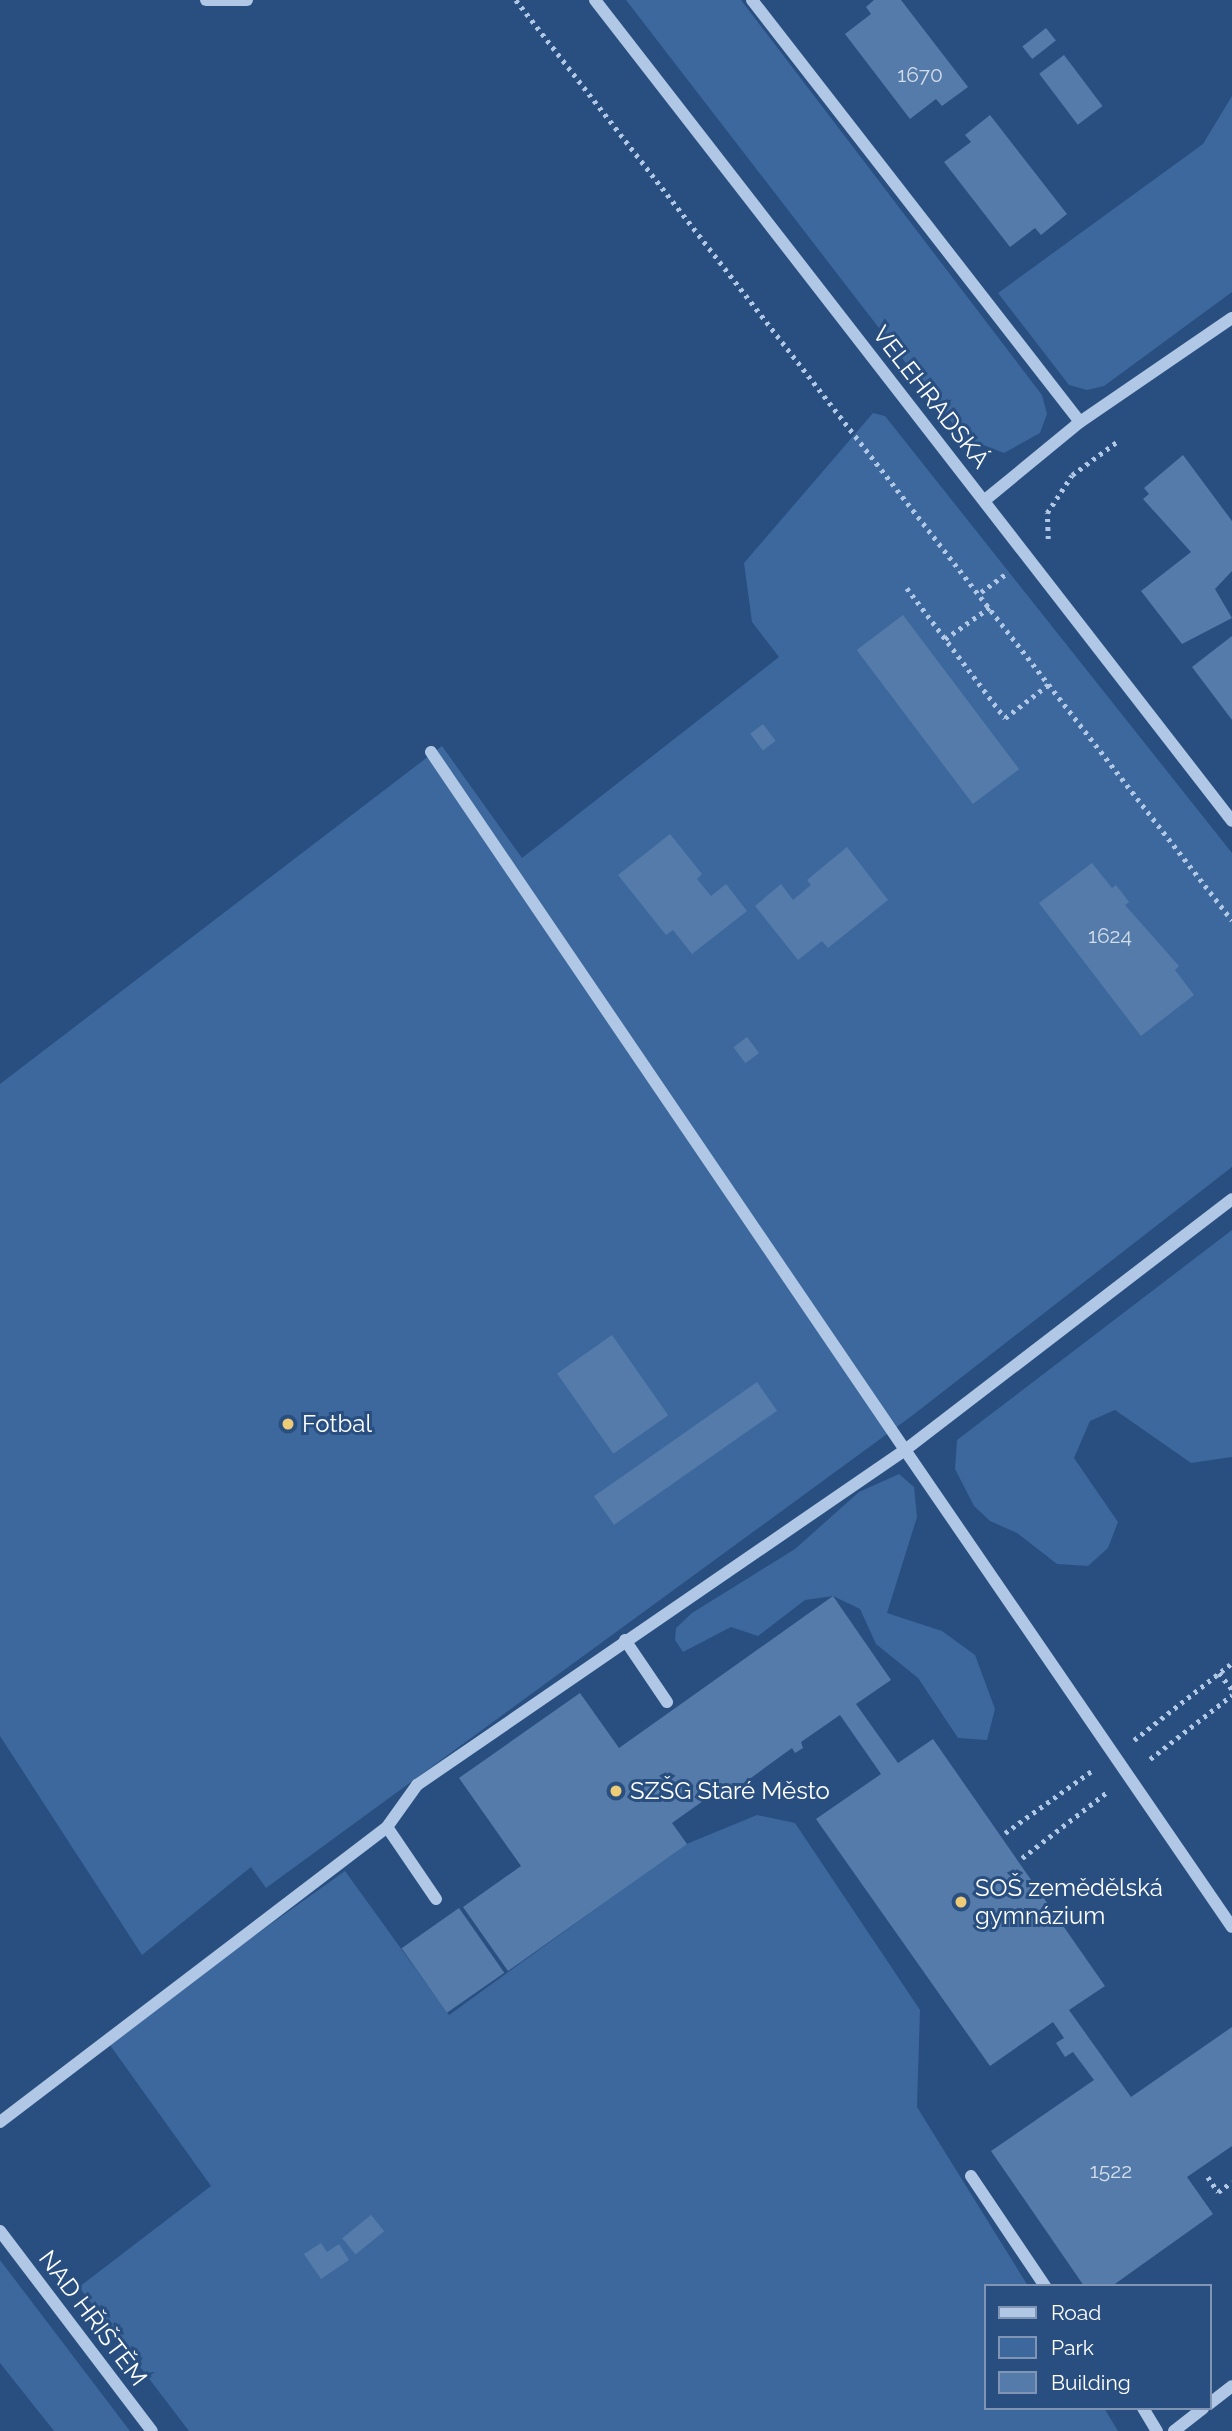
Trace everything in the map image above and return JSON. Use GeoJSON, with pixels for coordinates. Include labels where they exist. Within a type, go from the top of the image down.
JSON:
{"type":"FeatureCollection","features":[{"type":"Feature","properties":{"kind":"street"},"geometry":{"type":"LineString","coordinates":[[206,0],[247,0]]}},
{"type":"Feature","properties":{"kind":"street","name":"VELEHRADSKÁ"},"geometry":{"type":"LineString","coordinates":[[595,0],[1232,821]]}},
{"type":"Feature","properties":{"kind":"street"},"geometry":{"type":"LineString","coordinates":[[752,0],[1080,422]]}},
{"type":"Feature","properties":{"kind":"street"},"geometry":{"type":"LineString","coordinates":[[985,500],[1080,422],[1232,318]]}},
{"type":"Feature","properties":{"kind":"street"},"geometry":{"type":"LineString","coordinates":[[431,752],[1232,1927]]}},
{"type":"Feature","properties":{"kind":"street"},"geometry":{"type":"LineString","coordinates":[[0,2122],[387,1827],[418,1785],[625,1640],[905,1450],[1232,1199]]}},
{"type":"Feature","properties":{"kind":"street"},"geometry":{"type":"LineString","coordinates":[[625,1640],[667,1702]]}},
{"type":"Feature","properties":{"kind":"street"},"geometry":{"type":"LineString","coordinates":[[387,1827],[436,1899]]}},
{"type":"Feature","properties":{"kind":"street"},"geometry":{"type":"LineString","coordinates":[[971,2176],[1044,2284]]}},
{"type":"Feature","properties":{"kind":"street","name":"NAD HŘIŠTĚM"},"geometry":{"type":"LineString","coordinates":[[0,2231],[152,2431]]}},
{"type":"Feature","properties":{"kind":"street"},"geometry":{"type":"LineString","coordinates":[[1211,2402],[1232,2386]]}},
{"type":"Feature","properties":{"kind":"street"},"geometry":{"type":"LineString","coordinates":[[1144,2410],[1157,2431]]}},
{"type":"Feature","properties":{"kind":"street"},"geometry":{"type":"LineString","coordinates":[[1174,2431],[1200,2410]]}},
{"type":"Feature","properties":{"kind":"path"},"geometry":{"type":"LineString","coordinates":[[516,0],[981,592],[1232,920]]}},
{"type":"Feature","properties":{"kind":"path"},"geometry":{"type":"LineString","coordinates":[[981,592],[1029,558],[1048,540],[1048,513],[1072,475],[1118,441]]}},
{"type":"Feature","properties":{"kind":"path"},"geometry":{"type":"LineString","coordinates":[[907,588],[1005,718],[1049,684]]}},
{"type":"Feature","properties":{"kind":"path"},"geometry":{"type":"LineString","coordinates":[[946,639],[990,607]]}},
{"type":"Feature","properties":{"kind":"path"},"geometry":{"type":"LineString","coordinates":[[1219,1673],[1232,1689]]}},
{"type":"Feature","properties":{"kind":"path"},"geometry":{"type":"LineString","coordinates":[[1208,2177],[1218,2192],[1232,2182]]}},
{"type":"Feature","properties":{"kind":"green space"},"geometry":{"type":"Polygon","coordinates":[[[626,0],[741,0],[1042,395],[1047,414],[1040,433],[1004,453],[963,437],[626,0]]]}},
{"type":"Feature","properties":{"kind":"green space"},"geometry":{"type":"Polygon","coordinates":[[[1232,96],[1232,292],[1104,386],[1087,390],[1069,385],[998,293],[1203,144],[1232,96]]]}},
{"type":"Feature","properties":{"kind":"green space"},"geometry":{"type":"Polygon","coordinates":[[[873,413],[885,416],[1232,853],[1232,1167],[913,1415],[266,1888],[251,1867],[142,1955],[0,1736],[0,1084],[442,746],[522,858],[779,657],[752,622],[744,563],[873,413]]]}},
{"type":"Feature","properties":{"kind":"green space"},"geometry":{"type":"Polygon","coordinates":[[[1232,1230],[1232,1457],[1191,1463],[1115,1410],[1090,1421],[1074,1458],[1118,1522],[1108,1548],[1088,1566],[1057,1564],[1017,1533],[990,1521],[974,1506],[955,1469],[957,1440],[1232,1230]]]}},
{"type":"Feature","properties":{"kind":"green space"},"geometry":{"type":"Polygon","coordinates":[[[899,1474],[914,1487],[917,1517],[887,1613],[942,1631],[975,1655],[995,1709],[987,1740],[958,1738],[918,1678],[876,1644],[860,1609],[833,1596],[805,1600],[758,1636],[731,1627],[683,1652],[675,1640],[676,1628],[692,1613],[795,1549],[859,1492],[899,1474]]]}},
{"type":"Feature","properties":{"kind":"green space"},"geometry":{"type":"Polygon","coordinates":[[[757,1815],[795,1823],[920,2010],[917,2107],[1027,2284],[984,2284],[984,2410],[1105,2410],[1118,2431],[189,2431],[79,2287],[211,2186],[107,2041],[345,1871],[449,2015],[684,1845],[757,1815]]]}},
{"type":"Feature","properties":{"kind":"green space"},"geometry":{"type":"Polygon","coordinates":[[[0,2260],[130,2431],[54,2431],[0,2363],[0,2260]]]}},
{"type":"Feature","properties":{"kind":"building"},"geometry":{"type":"Polygon","coordinates":[[[874,0],[901,0],[968,87],[942,106],[936,99],[910,119],[845,34],[871,14],[866,7],[874,0]]]}},
{"type":"Feature","properties":{"kind":"building"},"geometry":{"type":"Polygon","coordinates":[[[1046,28],[1056,41],[1032,59],[1022,46],[1046,28]]]}},
{"type":"Feature","properties":{"kind":"building"},"geometry":{"type":"Polygon","coordinates":[[[1064,55],[1103,106],[1078,125],[1039,74],[1064,55]]]}},
{"type":"Feature","properties":{"kind":"building"},"geometry":{"type":"Polygon","coordinates":[[[990,115],[1067,214],[1041,235],[1035,228],[1010,247],[944,162],[971,142],[965,135],[990,115]]]}},
{"type":"Feature","properties":{"kind":"building"},"geometry":{"type":"Polygon","coordinates":[[[1183,455],[1232,521],[1232,571],[1215,589],[1232,618],[1182,644],[1141,591],[1191,552],[1143,499],[1149,494],[1144,488],[1183,455]]]}},
{"type":"Feature","properties":{"kind":"building"},"geometry":{"type":"Polygon","coordinates":[[[903,615],[1019,769],[973,804],[857,650],[903,615]]]}},
{"type":"Feature","properties":{"kind":"building"},"geometry":{"type":"Polygon","coordinates":[[[1232,636],[1232,720],[1192,667],[1232,636]]]}},
{"type":"Feature","properties":{"kind":"building"},"geometry":{"type":"Polygon","coordinates":[[[763,724],[776,741],[763,750],[750,734],[763,724]]]}},
{"type":"Feature","properties":{"kind":"building"},"geometry":{"type":"Polygon","coordinates":[[[670,834],[702,874],[697,879],[711,896],[726,884],[747,911],[692,954],[673,930],[666,935],[618,875],[670,834]]]}},
{"type":"Feature","properties":{"kind":"building"},"geometry":{"type":"Polygon","coordinates":[[[847,847],[888,900],[828,948],[822,941],[798,960],[755,906],[781,884],[793,900],[811,885],[807,880],[847,847]]]}},
{"type":"Feature","properties":{"kind":"building"},"geometry":{"type":"Polygon","coordinates":[[[1092,863],[1112,888],[1116,885],[1129,902],[1125,905],[1179,966],[1175,970],[1194,995],[1141,1036],[1039,903],[1092,863]]]}},
{"type":"Feature","properties":{"kind":"building"},"geometry":{"type":"Polygon","coordinates":[[[747,1037],[759,1053],[745,1063],[733,1047],[747,1037]]]}},
{"type":"Feature","properties":{"kind":"building"},"geometry":{"type":"Polygon","coordinates":[[[612,1335],[668,1415],[613,1454],[557,1373],[612,1335]]]}},
{"type":"Feature","properties":{"kind":"building"},"geometry":{"type":"Polygon","coordinates":[[[757,1382],[777,1411],[614,1525],[594,1496],[757,1382]]]}},
{"type":"Feature","properties":{"kind":"building"},"geometry":{"type":"Polygon","coordinates":[[[833,1596],[891,1680],[856,1704],[898,1763],[933,1739],[1105,1986],[1069,2010],[1131,2097],[1232,2027],[1232,2146],[1187,2177],[1213,2214],[1115,2284],[1083,2284],[991,2151],[1094,2080],[1073,2052],[1065,2057],[1056,2043],[1064,2038],[1053,2022],[990,2066],[816,1819],[881,1774],[840,1715],[801,1742],[803,1748],[795,1753],[792,1748],[722,1799],[717,1791],[672,1823],[687,1844],[508,1971],[463,1907],[521,1866],[459,1778],[580,1693],[619,1748],[833,1596]]]}},
{"type":"Feature","properties":{"kind":"building"},"geometry":{"type":"Polygon","coordinates":[[[459,1908],[504,1973],[447,2013],[402,1948],[459,1908]]]}},
{"type":"Feature","properties":{"kind":"building"},"geometry":{"type":"Polygon","coordinates":[[[371,2215],[384,2231],[355,2255],[342,2238],[371,2215]]]}},
{"type":"Feature","properties":{"kind":"building"},"geometry":{"type":"Polygon","coordinates":[[[321,2243],[327,2252],[339,2244],[349,2260],[321,2279],[304,2254],[321,2243]]]}},
{"type":"Feature","properties":{"kind":"place","name":"Fotbal"},"geometry":{"type":"Point","coordinates":[288,1424]}},
{"type":"Feature","properties":{"kind":"place","name":"SZŠG Staré Město"},"geometry":{"type":"Point","coordinates":[616,1791]}},
{"type":"Feature","properties":{"kind":"place","name":"SOŠ zemědělská gymnázium"},"geometry":{"type":"Point","coordinates":[961,1902]}}]}
